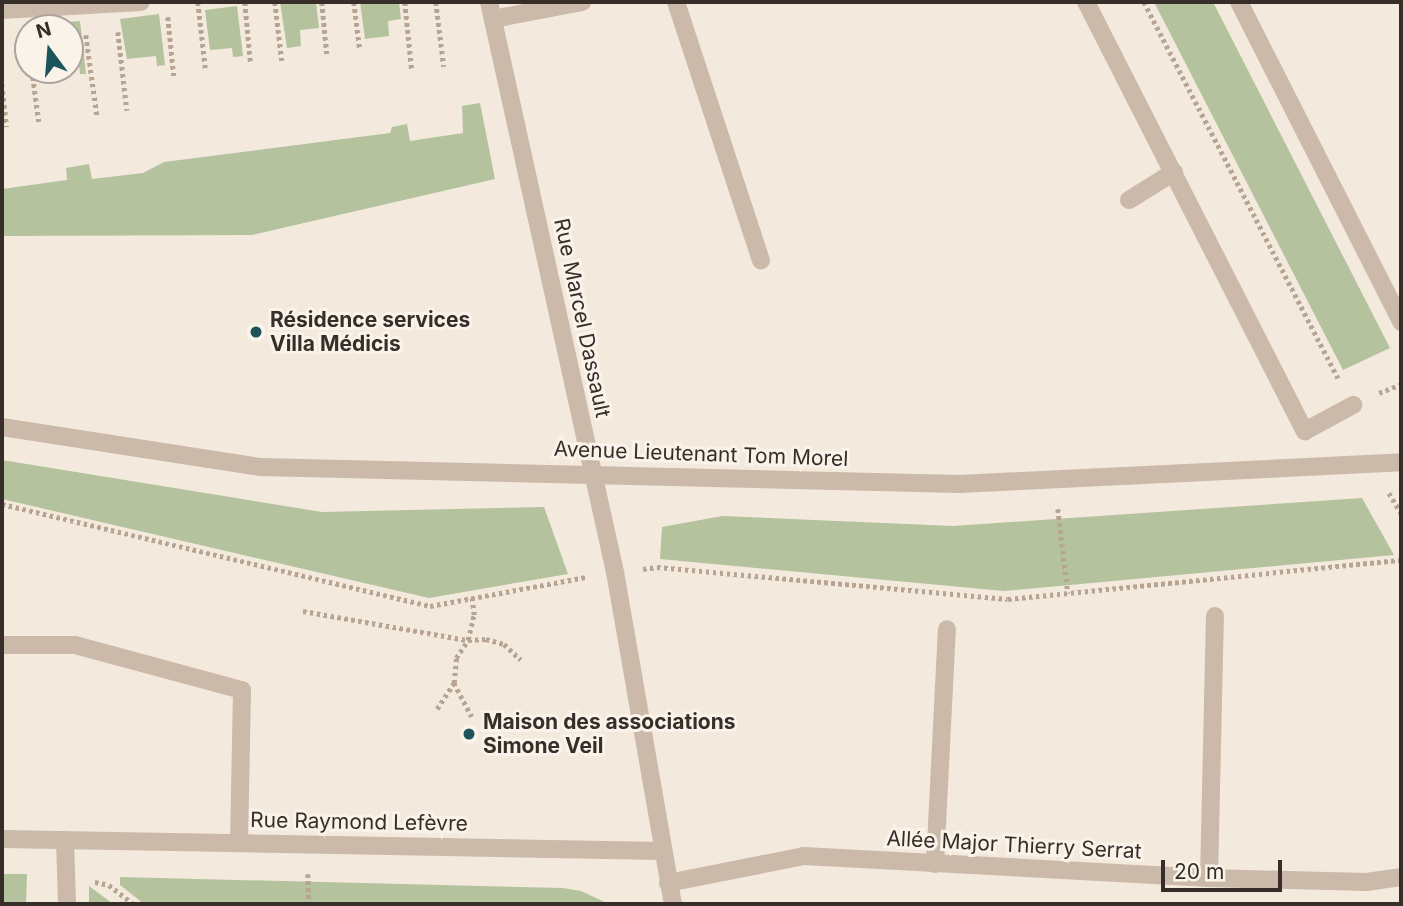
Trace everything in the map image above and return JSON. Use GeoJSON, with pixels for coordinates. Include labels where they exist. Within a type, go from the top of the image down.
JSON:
{"type":"FeatureCollection","features":[{"type":"Feature","properties":{"kind":"street"},"geometry":{"type":"LineString","coordinates":[[2,10],[141,2]]}},
{"type":"Feature","properties":{"kind":"street"},"geometry":{"type":"LineString","coordinates":[[491,11],[582,2]]}},
{"type":"Feature","properties":{"kind":"street"},"geometry":{"type":"LineString","coordinates":[[676,2],[761,260]]}},
{"type":"Feature","properties":{"kind":"street"},"geometry":{"type":"LineString","coordinates":[[1086,2],[1305,431],[1353,405]]}},
{"type":"Feature","properties":{"kind":"street"},"geometry":{"type":"LineString","coordinates":[[1239,2],[1401,322]]}},
{"type":"Feature","properties":{"kind":"street","name":"Rue Marcel Dassault"},"geometry":{"type":"LineString","coordinates":[[491,11],[615,572],[662,851]]}},
{"type":"Feature","properties":{"kind":"street"},"geometry":{"type":"LineString","coordinates":[[1129,200],[1174,172]]}},
{"type":"Feature","properties":{"kind":"street","name":"Avenue Lieutenant Tom Morel"},"geometry":{"type":"LineString","coordinates":[[2,427],[261,467],[960,484],[1401,462]]}},
{"type":"Feature","properties":{"kind":"street"},"geometry":{"type":"LineString","coordinates":[[1209,878],[1214,616]]}},
{"type":"Feature","properties":{"kind":"street"},"geometry":{"type":"LineString","coordinates":[[935,864],[947,629]]}},
{"type":"Feature","properties":{"kind":"street"},"geometry":{"type":"LineString","coordinates":[[2,645],[75,646],[242,690],[239,842]]}},
{"type":"Feature","properties":{"kind":"street","name":"Rue Raymond Lefèvre"},"geometry":{"type":"LineString","coordinates":[[2,839],[662,851]]}},
{"type":"Feature","properties":{"kind":"street"},"geometry":{"type":"LineString","coordinates":[[65,840],[67,904]]}},
{"type":"Feature","properties":{"kind":"street"},"geometry":{"type":"LineString","coordinates":[[662,851],[673,904]]}},
{"type":"Feature","properties":{"kind":"street","name":"Allée Major Thierry Serrat"},"geometry":{"type":"LineString","coordinates":[[668,883],[804,856],[1209,878],[1366,883],[1401,877]]}},
{"type":"Feature","properties":{"kind":"path"},"geometry":{"type":"LineString","coordinates":[[198,2],[206,72]]}},
{"type":"Feature","properties":{"kind":"path"},"geometry":{"type":"LineString","coordinates":[[244,2],[251,65]]}},
{"type":"Feature","properties":{"kind":"path"},"geometry":{"type":"LineString","coordinates":[[275,2],[282,61]]}},
{"type":"Feature","properties":{"kind":"path"},"geometry":{"type":"LineString","coordinates":[[322,2],[327,54]]}},
{"type":"Feature","properties":{"kind":"path"},"geometry":{"type":"LineString","coordinates":[[354,2],[360,50]]}},
{"type":"Feature","properties":{"kind":"path"},"geometry":{"type":"LineString","coordinates":[[405,2],[412,71]]}},
{"type":"Feature","properties":{"kind":"path"},"geometry":{"type":"LineString","coordinates":[[436,2],[444,66]]}},
{"type":"Feature","properties":{"kind":"path"},"geometry":{"type":"LineString","coordinates":[[1144,2],[1353,405]]}},
{"type":"Feature","properties":{"kind":"path"},"geometry":{"type":"LineString","coordinates":[[115,4],[127,110]]}},
{"type":"Feature","properties":{"kind":"path"},"geometry":{"type":"LineString","coordinates":[[82,6],[97,115]]}},
{"type":"Feature","properties":{"kind":"path"},"geometry":{"type":"LineString","coordinates":[[167,10],[174,76]]}},
{"type":"Feature","properties":{"kind":"path"},"geometry":{"type":"LineString","coordinates":[[2,84],[7,127]]}},
{"type":"Feature","properties":{"kind":"path"},"geometry":{"type":"LineString","coordinates":[[34,84],[39,122]]}},
{"type":"Feature","properties":{"kind":"path"},"geometry":{"type":"LineString","coordinates":[[2,504],[429,606],[615,572],[657,567],[1008,598],[1401,560]]}},
{"type":"Feature","properties":{"kind":"path"},"geometry":{"type":"LineString","coordinates":[[1059,518],[1068,593]]}},
{"type":"Feature","properties":{"kind":"path"},"geometry":{"type":"LineString","coordinates":[[437,709],[454,683],[456,658],[468,640],[474,615],[472,598]]}},
{"type":"Feature","properties":{"kind":"path"},"geometry":{"type":"LineString","coordinates":[[303,611],[468,640],[486,639],[504,644],[521,660]]}},
{"type":"Feature","properties":{"kind":"path"},"geometry":{"type":"LineString","coordinates":[[454,683],[472,718]]}},
{"type":"Feature","properties":{"kind":"path"},"geometry":{"type":"LineString","coordinates":[[308,882],[309,904]]}},
{"type":"Feature","properties":{"kind":"green space"},"geometry":{"type":"Polygon","coordinates":[[[280,2],[316,2],[319,28],[300,30],[301,46],[287,48],[280,2]]]}},
{"type":"Feature","properties":{"kind":"green space"},"geometry":{"type":"Polygon","coordinates":[[[360,2],[399,2],[401,19],[388,21],[389,36],[365,39],[360,2]]]}},
{"type":"Feature","properties":{"kind":"green space"},"geometry":{"type":"Polygon","coordinates":[[[1154,2],[1213,2],[1390,348],[1343,370],[1154,2]]]}},
{"type":"Feature","properties":{"kind":"green space"},"geometry":{"type":"Polygon","coordinates":[[[237,6],[243,56],[233,57],[232,48],[210,50],[205,10],[237,6]]]}},
{"type":"Feature","properties":{"kind":"green space"},"geometry":{"type":"Polygon","coordinates":[[[159,14],[165,65],[157,66],[156,56],[127,59],[120,19],[159,14]]]}},
{"type":"Feature","properties":{"kind":"green space"},"geometry":{"type":"Polygon","coordinates":[[[480,103],[495,179],[252,235],[2,236],[2,189],[67,180],[66,168],[89,164],[92,179],[143,173],[164,162],[390,133],[392,127],[407,124],[410,141],[463,133],[462,106],[480,103]]]}},
{"type":"Feature","properties":{"kind":"green space"},"geometry":{"type":"Polygon","coordinates":[[[2,460],[322,512],[544,507],[568,574],[429,598],[2,499],[2,460]]]}},
{"type":"Feature","properties":{"kind":"green space"},"geometry":{"type":"Polygon","coordinates":[[[1362,498],[1394,555],[1004,591],[660,559],[662,527],[722,516],[953,526],[1362,498]]]}},
{"type":"Feature","properties":{"kind":"green space"},"geometry":{"type":"Polygon","coordinates":[[[2,874],[27,874],[26,904],[2,904],[2,874]]]}},
{"type":"Feature","properties":{"kind":"green space"},"geometry":{"type":"Polygon","coordinates":[[[120,877],[563,888],[581,891],[609,904],[144,904],[120,885],[120,877]]]}},
{"type":"Feature","properties":{"kind":"green space"},"geometry":{"type":"Polygon","coordinates":[[[89,886],[113,904],[89,904],[89,886]]]}},
{"type":"Feature","properties":{"kind":"place","name":"Résidence services Villa Médicis"},"geometry":{"type":"Point","coordinates":[256,332]}},
{"type":"Feature","properties":{"kind":"place","name":"Maison des associations Simone Veil"},"geometry":{"type":"Point","coordinates":[469,734]}}]}
